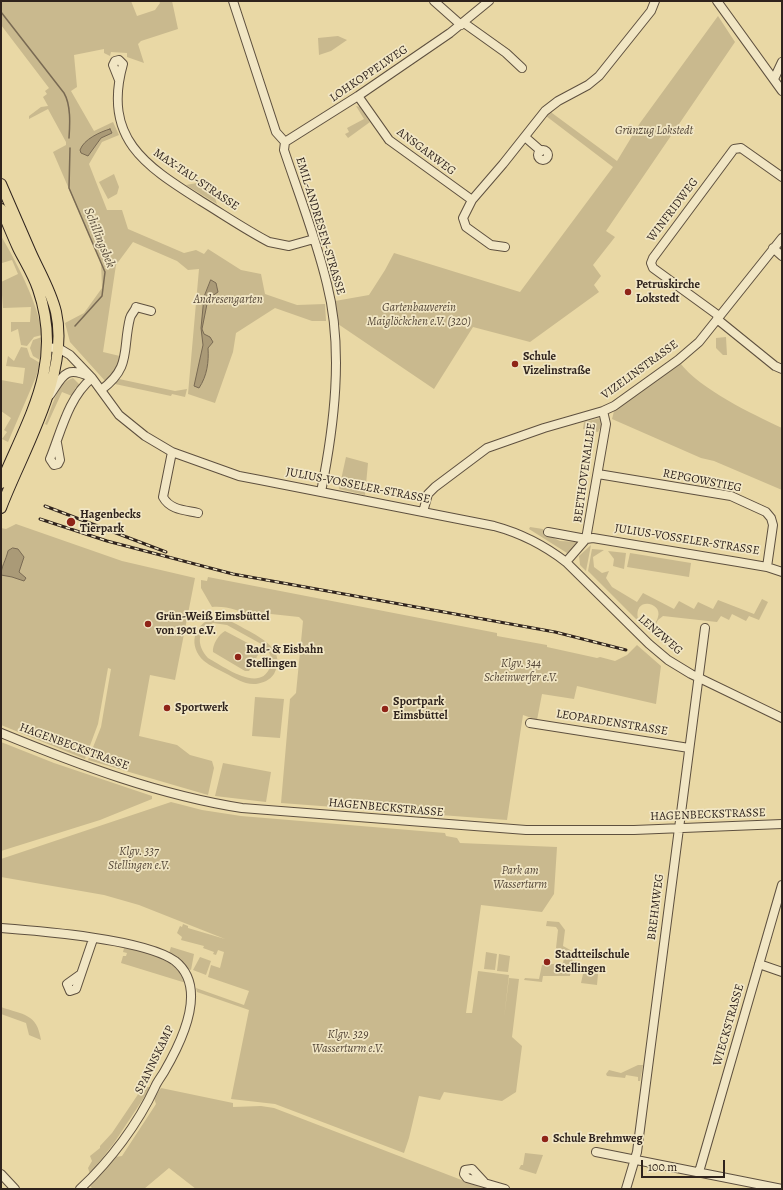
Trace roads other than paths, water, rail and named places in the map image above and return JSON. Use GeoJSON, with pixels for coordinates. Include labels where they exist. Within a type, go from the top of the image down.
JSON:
{"type":"FeatureCollection","features":[{"type":"Feature","properties":{"kind":"main road"},"geometry":{"type":"LineString","coordinates":[[1,184],[4,200],[52,300],[58,324],[41,387],[1,483]]}},
{"type":"Feature","properties":{"kind":"main road"},"geometry":{"type":"LineString","coordinates":[[1,209],[38,288],[53,347],[54,373],[45,402],[1,508]]}},
{"type":"Feature","properties":{"kind":"street","name":"EMIL-ANDRESEN-STRASSE"},"geometry":{"type":"LineString","coordinates":[[233,1],[276,132],[285,142],[284,150],[314,239],[331,304],[335,362],[333,417],[321,492]]}},
{"type":"Feature","properties":{"kind":"street"},"geometry":{"type":"LineString","coordinates":[[434,1],[462,24],[506,53],[522,68]]}},
{"type":"Feature","properties":{"kind":"street","name":"LOHKOPPELWEG"},"geometry":{"type":"LineString","coordinates":[[285,142],[358,96],[462,24],[489,1]]}},
{"type":"Feature","properties":{"kind":"street"},"geometry":{"type":"LineString","coordinates":[[505,247],[491,245],[466,227],[463,218],[472,200],[545,111],[558,100],[588,85],[599,76],[651,11],[655,5],[655,1]]}},
{"type":"Feature","properties":{"kind":"street"},"geometry":{"type":"LineString","coordinates":[[717,1],[782,90]]}},
{"type":"Feature","properties":{"kind":"street"},"geometry":{"type":"LineString","coordinates":[[774,80],[782,62]]}},
{"type":"Feature","properties":{"kind":"street","name":"MAX-TAU-STRASSE"},"geometry":{"type":"LineString","coordinates":[[118,80],[118,105],[124,132],[135,151],[154,169],[269,242],[289,246],[314,239]]}},
{"type":"Feature","properties":{"kind":"street","name":"ANSGARWEG"},"geometry":{"type":"LineString","coordinates":[[358,96],[388,140],[472,200]]}},
{"type":"Feature","properties":{"kind":"street"},"geometry":{"type":"LineString","coordinates":[[525,137],[541,151]]}},
{"type":"Feature","properties":{"kind":"street","name":"WINFRIDWEG"},"geometry":{"type":"LineString","coordinates":[[782,177],[741,148],[734,149],[652,258],[651,263],[653,268],[718,318],[775,366],[782,369]]}},
{"type":"Feature","properties":{"kind":"street","name":"VIZELINSTRASSE"},"geometry":{"type":"LineString","coordinates":[[423,512],[428,494],[435,487],[487,448],[544,428],[603,412],[614,406],[678,360],[698,342],[782,238]]}},
{"type":"Feature","properties":{"kind":"street"},"geometry":{"type":"LineString","coordinates":[[773,248],[782,256]]}},
{"type":"Feature","properties":{"kind":"street"},"geometry":{"type":"LineString","coordinates":[[101,390],[113,380],[124,360],[130,317],[136,307],[151,311]]}},
{"type":"Feature","properties":{"kind":"street","name":"JULIUS-VOSSELER-STRASSE"},"geometry":{"type":"LineString","coordinates":[[53,347],[70,354],[92,378],[119,415],[132,426],[172,452],[239,476],[504,529],[519,533],[539,544]]}},
{"type":"Feature","properties":{"kind":"street"},"geometry":{"type":"LineString","coordinates":[[45,402],[60,378],[65,373],[76,371],[92,378],[68,411],[57,443]]}},
{"type":"Feature","properties":{"kind":"street","name":"BEETHOVENALLEE"},"geometry":{"type":"LineString","coordinates":[[586,539],[606,424],[603,412]]}},
{"type":"Feature","properties":{"kind":"street"},"geometry":{"type":"LineString","coordinates":[[172,452],[162,494],[163,497],[166,504],[171,507],[198,514]]}},
{"type":"Feature","properties":{"kind":"street","name":"REPGOWSTIEG"},"geometry":{"type":"LineString","coordinates":[[598,474],[731,496],[762,510],[768,515],[773,525],[767,567]]}},
{"type":"Feature","properties":{"kind":"street","name":"JULIUS-VOSSELER-STRASSE"},"geometry":{"type":"LineString","coordinates":[[548,532],[767,567],[782,572]]}},
{"type":"Feature","properties":{"kind":"street"},"geometry":{"type":"LineString","coordinates":[[566,562],[586,539]]}},
{"type":"Feature","properties":{"kind":"street","name":"LENZWEG"},"geometry":{"type":"LineString","coordinates":[[539,544],[566,562],[654,649],[686,672],[782,718]]}},
{"type":"Feature","properties":{"kind":"street","name":"BREHMWEG"},"geometry":{"type":"LineString","coordinates":[[626,1189],[635,1159],[705,628]]}},
{"type":"Feature","properties":{"kind":"street","name":"LEOPARDENSTRASSE"},"geometry":{"type":"LineString","coordinates":[[530,722],[689,748]]}},
{"type":"Feature","properties":{"kind":"street","name":"HAGENBECKSTRASSE"},"geometry":{"type":"LineString","coordinates":[[1,733],[84,765],[162,791],[210,803],[242,808],[526,830],[678,829],[782,824]]}},
{"type":"Feature","properties":{"kind":"street","name":"WIECKSTRASSE"},"geometry":{"type":"LineString","coordinates":[[699,1172],[782,886]]}},
{"type":"Feature","properties":{"kind":"street","name":"SPANNSKAMP"},"geometry":{"type":"LineString","coordinates":[[1,928],[137,946],[174,960],[183,969],[189,981],[192,993],[190,1008],[183,1032],[151,1097],[117,1146],[80,1189]]}},
{"type":"Feature","properties":{"kind":"street"},"geometry":{"type":"LineString","coordinates":[[81,974],[93,939]]}},
{"type":"Feature","properties":{"kind":"street"},"geometry":{"type":"LineString","coordinates":[[759,964],[782,972]]}},
{"type":"Feature","properties":{"kind":"street"},"geometry":{"type":"LineString","coordinates":[[596,1152],[782,1189]]}},
{"type":"Feature","properties":{"kind":"street"},"geometry":{"type":"LineString","coordinates":[[1,1174],[15,1189]]}},
{"type":"Feature","properties":{"kind":"street"},"geometry":{"type":"LineString","coordinates":[[484,1182],[505,1189]]}},
{"type":"Feature","properties":{"kind":"waterway","name":"Schillingsbek"},"geometry":{"type":"LineString","coordinates":[[1,12],[64,93],[69,109],[69,138]]}},
{"type":"Feature","properties":{"kind":"waterway","name":"Schillingsbek"},"geometry":{"type":"LineString","coordinates":[[70,148],[69,188],[105,272],[102,296],[75,326]]}},
{"type":"Feature","properties":{"kind":"railway"},"geometry":{"type":"LineString","coordinates":[[45,506],[166,552]]}},
{"type":"Feature","properties":{"kind":"railway"},"geometry":{"type":"LineString","coordinates":[[40,519],[107,541],[233,574],[555,632],[626,650]]}},
{"type":"Feature","properties":{"kind":"place","name":"Petruskirche Lokstedt"},"geometry":{"type":"Point","coordinates":[628,292]}},
{"type":"Feature","properties":{"kind":"place","name":"Schule Vizelinstraße"},"geometry":{"type":"Point","coordinates":[515,364]}},
{"type":"Feature","properties":{"kind":"place","name":"Hagenbecks Tierpark"},"geometry":{"type":"Point","coordinates":[71,522]}},
{"type":"Feature","properties":{"kind":"place","name":"Grün-Weiß Eimsbüttel von 1901 e.V."},"geometry":{"type":"Point","coordinates":[148,624]}},
{"type":"Feature","properties":{"kind":"place","name":"Rad- & Eisbahn Stellingen"},"geometry":{"type":"Point","coordinates":[238,657]}},
{"type":"Feature","properties":{"kind":"place","name":"Sportwerk"},"geometry":{"type":"Point","coordinates":[167,708]}},
{"type":"Feature","properties":{"kind":"place","name":"Sportpark Eimsbüttel"},"geometry":{"type":"Point","coordinates":[385,709]}},
{"type":"Feature","properties":{"kind":"place","name":"Stadtteilschule Stellingen"},"geometry":{"type":"Point","coordinates":[547,962]}},
{"type":"Feature","properties":{"kind":"place","name":"Schule Brehmweg"},"geometry":{"type":"Point","coordinates":[545,1139]}},
{"type":"Feature","properties":{"kind":"park label","name":"Grünzug Lokstedt"},"geometry":{"type":"Point","coordinates":[654,131]}},
{"type":"Feature","properties":{"kind":"park label","name":"Andresengarten"},"geometry":{"type":"Point","coordinates":[228,300]}},
{"type":"Feature","properties":{"kind":"park label","name":"Gartenbauverein Maiglöckchen e.V. (320)"},"geometry":{"type":"Point","coordinates":[419,315]}},
{"type":"Feature","properties":{"kind":"park label","name":"Klgv. 344 Scheinwerfer e.V."},"geometry":{"type":"Point","coordinates":[521,671]}},
{"type":"Feature","properties":{"kind":"park label","name":"Klgv. 337 Stellingen e.V."},"geometry":{"type":"Point","coordinates":[139,859]}},
{"type":"Feature","properties":{"kind":"park label","name":"Park am Wasserturm"},"geometry":{"type":"Point","coordinates":[520,878]}},
{"type":"Feature","properties":{"kind":"park label","name":"Klgv. 329 Wasserturm e.V."},"geometry":{"type":"Point","coordinates":[348,1042]}}]}
